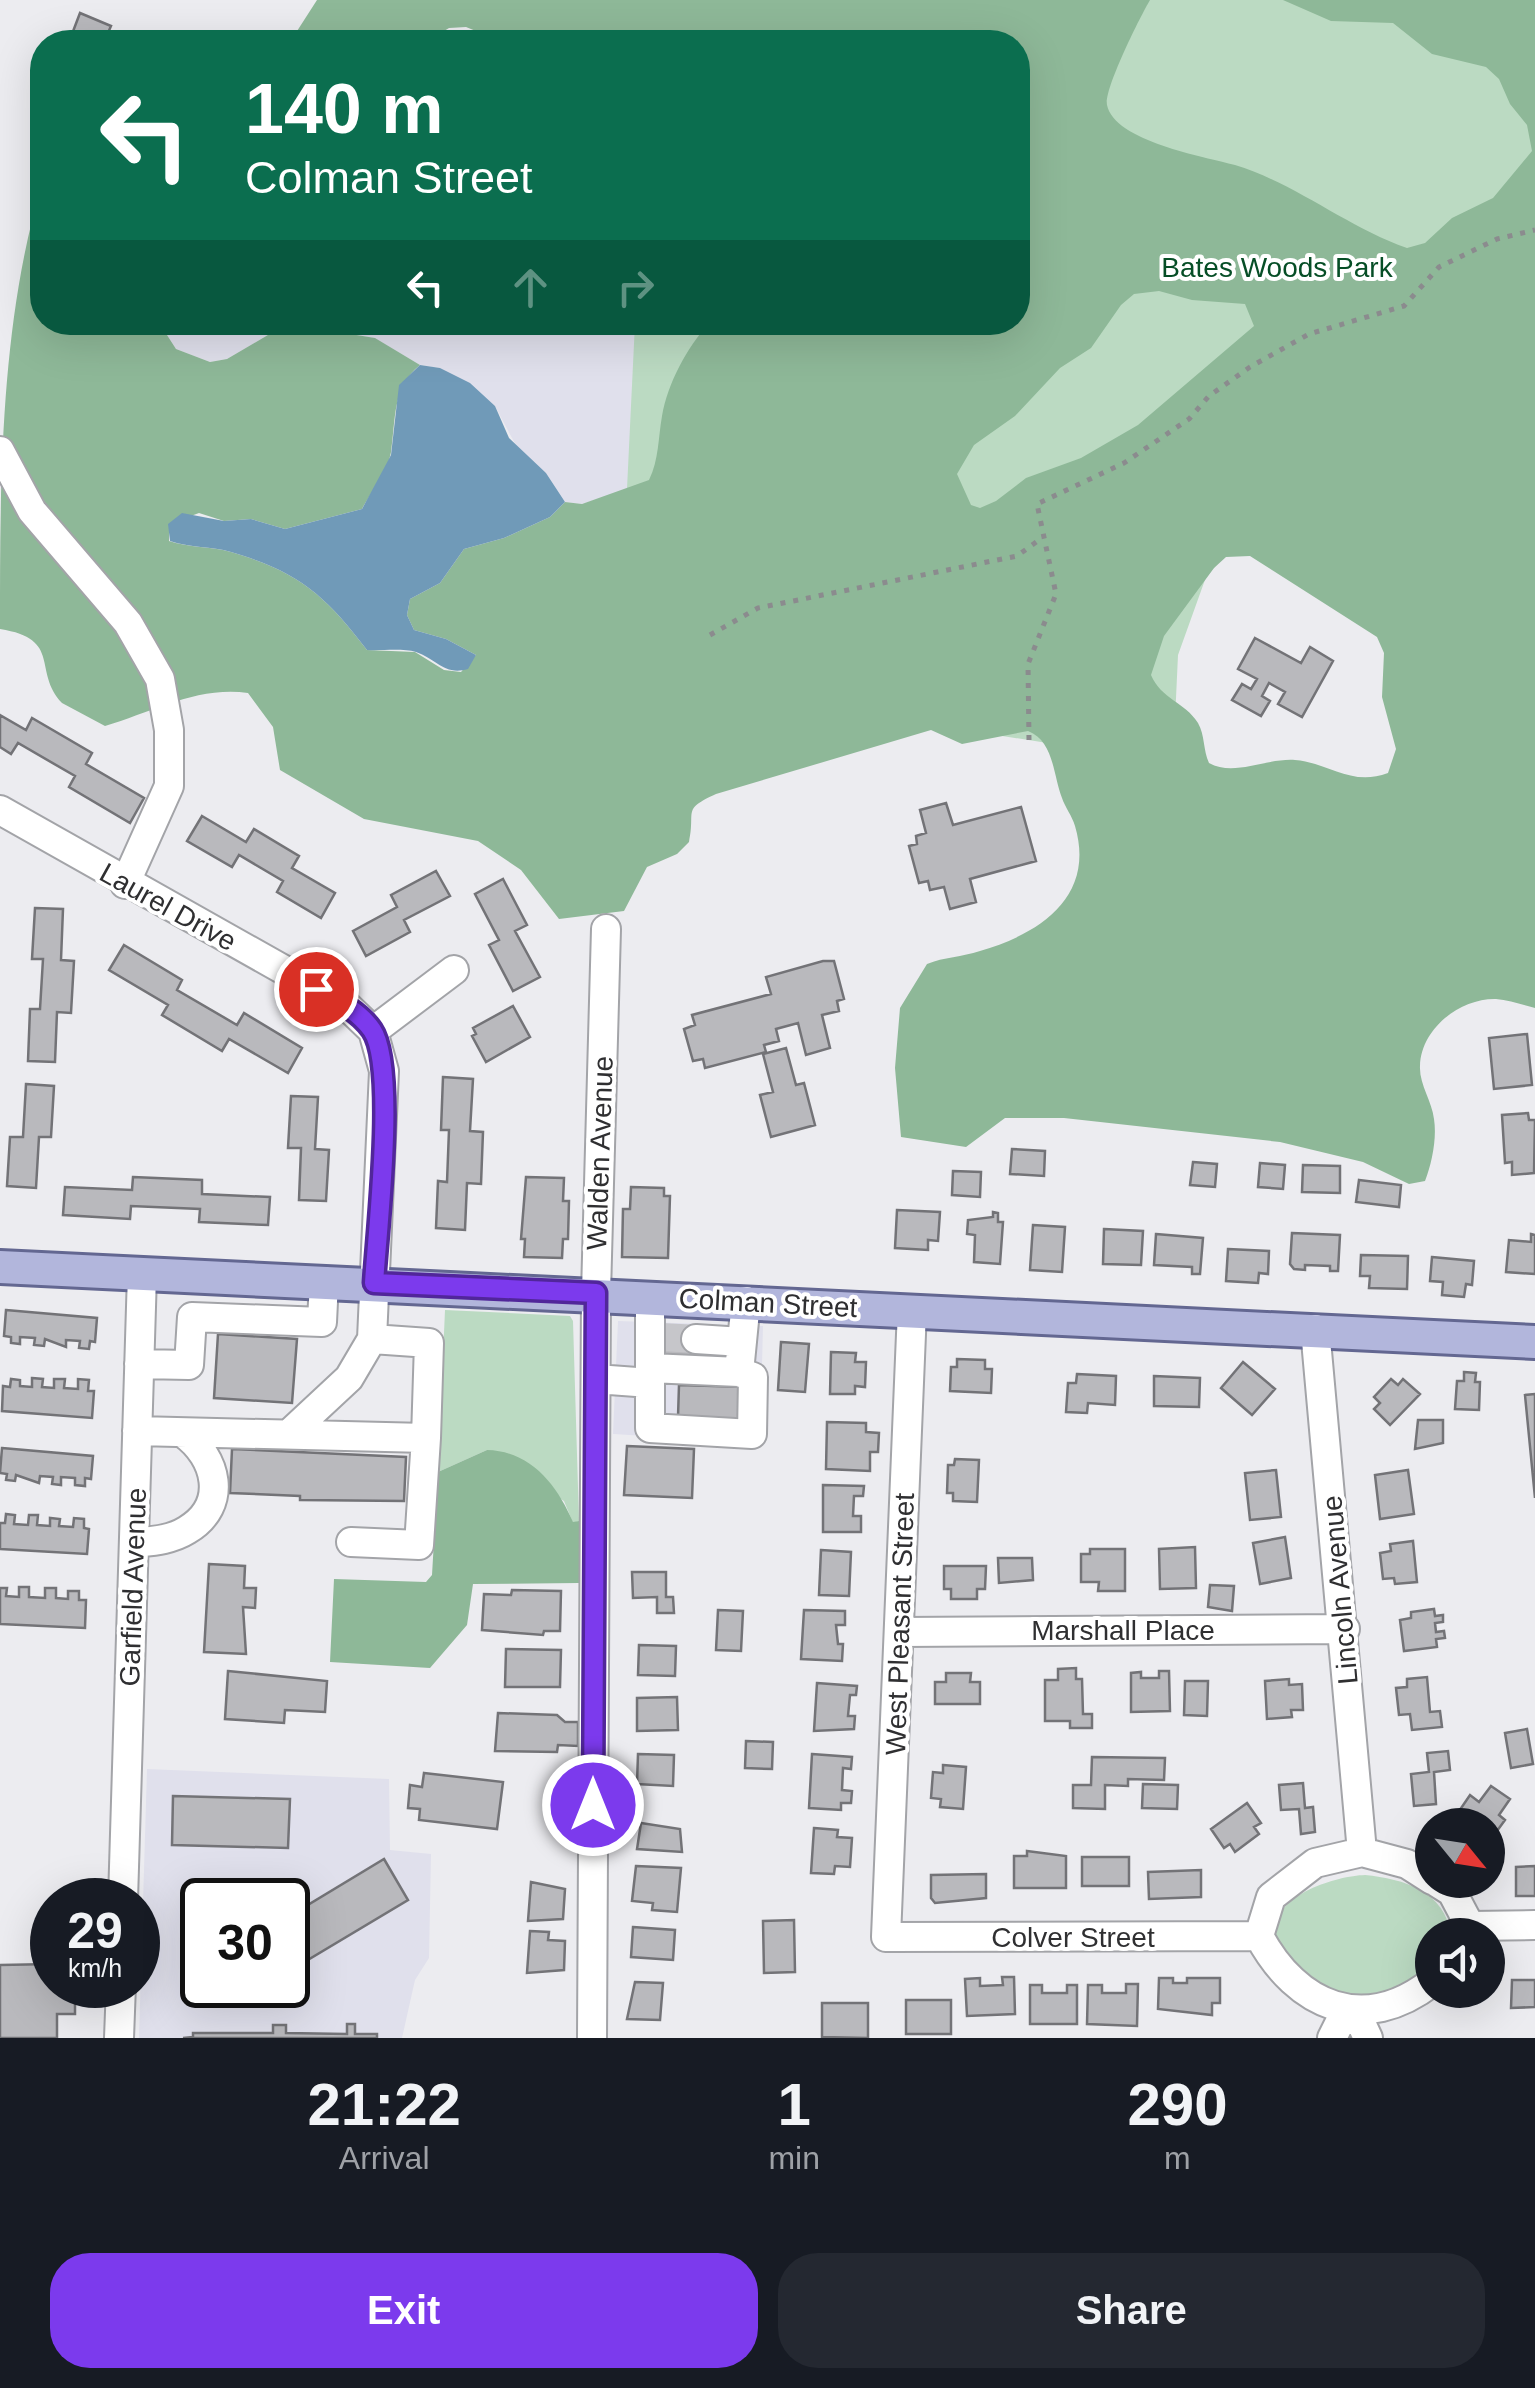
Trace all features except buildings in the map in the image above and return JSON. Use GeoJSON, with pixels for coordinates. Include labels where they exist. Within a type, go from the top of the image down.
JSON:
{"type":"FeatureCollection","features":[{"type":"Feature","properties":{"kind":"main road","name":"Colman Street"},"geometry":{"type":"LineString","coordinates":[[0,1267],[596,1293],[1535,1342]]}},
{"type":"Feature","properties":{"kind":"street"},"geometry":{"type":"LineString","coordinates":[[0,451],[32,511],[128,623],[160,679],[168,730],[169,786],[125,884]]}},
{"type":"Feature","properties":{"kind":"street","name":"Laurel Drive"},"geometry":{"type":"LineString","coordinates":[[0,810],[346,1006],[373,1030]]}},
{"type":"Feature","properties":{"kind":"street","name":"Walden Avenue"},"geometry":{"type":"LineString","coordinates":[[592,2038],[596,1293],[606,929]]}},
{"type":"Feature","properties":{"kind":"street"},"geometry":{"type":"LineString","coordinates":[[291,1432],[349,1378],[372,1339],[384,1071],[373,1030],[454,970]]}},
{"type":"Feature","properties":{"kind":"street","name":"Garfield Avenue"},"geometry":{"type":"LineString","coordinates":[[124,1878],[142,1274]]}},
{"type":"Feature","properties":{"kind":"street"},"geometry":{"type":"LineString","coordinates":[[139,1364],[190,1365],[192,1316],[322,1322],[324,1281]]}},
{"type":"Feature","properties":{"kind":"street"},"geometry":{"type":"LineString","coordinates":[[596,1378],[650,1376],[739,1372],[753,1377],[752,1434],[650,1428],[650,1376],[655,1337],[650,1298]]}},
{"type":"Feature","properties":{"kind":"street"},"geometry":{"type":"LineString","coordinates":[[739,1372],[746,1302]]}},
{"type":"Feature","properties":{"kind":"street","name":"West Pleasant Street"},"geometry":{"type":"LineString","coordinates":[[886,1938],[912,1310]]}},
{"type":"Feature","properties":{"kind":"street","name":"Lincoln Avenue"},"geometry":{"type":"LineString","coordinates":[[1315,1329],[1345,1629],[1362,1852]]}},
{"type":"Feature","properties":{"kind":"street"},"geometry":{"type":"LineString","coordinates":[[351,1542],[419,1545],[429,1343],[372,1339]]}},
{"type":"Feature","properties":{"kind":"street"},"geometry":{"type":"LineString","coordinates":[[696,1339],[742,1342]]}},
{"type":"Feature","properties":{"kind":"street"},"geometry":{"type":"LineString","coordinates":[[138,1432],[291,1432],[426,1438]]}},
{"type":"Feature","properties":{"kind":"street"},"geometry":{"type":"LineString","coordinates":[[134,1543],[165,1540],[191,1529],[211,1495],[215,1477],[210,1457],[183,1433]]}},
{"type":"Feature","properties":{"kind":"street","name":"Marshall Place"},"geometry":{"type":"LineString","coordinates":[[901,1632],[1345,1629]]}},
{"type":"Feature","properties":{"kind":"street"},"geometry":{"type":"LineString","coordinates":[[1356,2012],[1330,2006],[1300,1988],[1272,1960],[1260,1936],[1271,1898],[1315,1863],[1362,1852],[1415,1869]]}},
{"type":"Feature","properties":{"kind":"street"},"geometry":{"type":"LineString","coordinates":[[1505,1927],[1535,1925]]}},
{"type":"Feature","properties":{"kind":"street","name":"Colver Street"},"geometry":{"type":"LineString","coordinates":[[886,1938],[1260,1936]]}},
{"type":"Feature","properties":{"kind":"street"},"geometry":{"type":"LineString","coordinates":[[1332,2038],[1339,2024],[1356,2012],[1400,2002],[1415,1993]]}},
{"type":"Feature","properties":{"kind":"street"},"geometry":{"type":"LineString","coordinates":[[119,2038],[120,2008]]}},
{"type":"Feature","properties":{"kind":"street"},"geometry":{"type":"LineString","coordinates":[[1356,2012],[1368,2038]]}},
{"type":"Feature","properties":{"kind":"path"},"geometry":{"type":"LineString","coordinates":[[1029,740],[1028,664],[1056,594],[1037,504],[1124,463],[1189,419],[1208,396],[1250,366],[1309,334],[1404,306],[1439,267],[1497,239],[1535,230]]}},
{"type":"Feature","properties":{"kind":"path"},"geometry":{"type":"LineString","coordinates":[[710,635],[758,608],[1017,556],[1044,536]]}},
{"type":"Feature","properties":{"kind":"shaded area"},"geometry":{"type":"Polygon","coordinates":[[[167,335],[268,335],[227,359],[210,362],[176,349],[167,335]]]}},
{"type":"Feature","properties":{"kind":"shaded area"},"geometry":{"type":"Polygon","coordinates":[[[356,335],[703,335],[633,488],[582,504],[565,502],[546,473],[519,451],[495,406],[440,368],[420,365],[374,338],[356,335]]]}},
{"type":"Feature","properties":{"kind":"shaded area"},"geometry":{"type":"Polygon","coordinates":[[[618,1321],[763,1326],[760,1443],[613,1434],[618,1321]]]}},
{"type":"Feature","properties":{"kind":"shaded area"},"geometry":{"type":"Polygon","coordinates":[[[147,1769],[389,1779],[390,1850],[431,1854],[429,1958],[415,1980],[402,2038],[139,2038],[140,2008],[160,2008],[160,1878],[144,1878],[147,1769]]]}},
{"type":"Feature","properties":{"kind":"green space"},"geometry":{"type":"Polygon","coordinates":[[[317,0],[1150,0],[1111,84],[1107,105],[1113,118],[1162,146],[1257,173],[1407,248],[1425,243],[1452,218],[1493,198],[1532,151],[1527,125],[1510,104],[1499,79],[1486,67],[1432,54],[1393,23],[1331,21],[1283,0],[1535,0],[1535,1008],[1511,1001],[1483,1000],[1445,1018],[1427,1039],[1420,1073],[1433,1112],[1435,1134],[1425,1181],[1409,1184],[1363,1162],[1280,1142],[1064,1118],[1005,1118],[966,1147],[901,1137],[895,1068],[900,1008],[927,964],[1002,944],[1042,923],[1070,892],[1077,873],[1075,826],[1048,751],[1028,731],[962,744],[931,730],[716,794],[694,808],[689,842],[677,854],[647,867],[624,911],[559,919],[521,870],[478,841],[364,819],[280,770],[273,727],[248,693],[193,697],[105,726],[62,703],[53,691],[39,648],[20,634],[0,629],[5,403],[10,347],[30,229],[30,335],[167,335],[176,349],[210,362],[227,359],[268,335],[356,335],[375,338],[420,365],[404,383],[389,459],[362,509],[285,529],[251,519],[224,521],[199,513],[169,524],[169,541],[231,552],[275,568],[323,600],[367,650],[415,652],[444,670],[461,672],[476,655],[446,639],[414,630],[407,615],[410,599],[440,583],[464,549],[504,538],[550,517],[565,502],[582,504],[649,480],[669,391],[699,335],[1030,335],[1030,30],[298,30],[317,0]],[[1159,291],[1134,294],[1121,305],[1091,348],[1060,368],[1015,416],[974,445],[957,474],[971,505],[980,508],[996,501],[1026,478],[1081,458],[1138,425],[1254,326],[1245,304],[1192,300],[1159,291]],[[1250,556],[1226,557],[1164,636],[1151,675],[1167,695],[1193,716],[1209,763],[1240,768],[1295,760],[1352,776],[1375,777],[1388,773],[1396,749],[1382,697],[1384,653],[1377,637],[1250,556]]]}},
{"type":"Feature","properties":{"kind":"green space","name":"Bates Woods Park"},"geometry":{"type":"Polygon","coordinates":[[[650,0],[1535,0],[1535,820],[1391,625],[1252,524],[1206,577],[1178,655],[1173,763],[618,675],[634,335],[1030,335],[1030,30],[913,30],[650,0]]]}},
{"type":"Feature","properties":{"kind":"green space"},"geometry":{"type":"Polygon","coordinates":[[[445,1310],[570,1316],[579,1521],[573,1523],[564,1501],[487,1450],[438,1472],[445,1310]]]}},
{"type":"Feature","properties":{"kind":"green space"},"geometry":{"type":"Polygon","coordinates":[[[487,1450],[517,1456],[529,1463],[559,1495],[573,1522],[579,1521],[579,1583],[473,1584],[467,1625],[430,1668],[330,1662],[334,1579],[426,1582],[432,1575],[438,1472],[487,1450]]]}},
{"type":"Feature","properties":{"kind":"green space"},"geometry":{"type":"Polygon","coordinates":[[[1352,1876],[1408,1884],[1415,1888],[1415,1898],[1431,1898],[1441,1908],[1446,1918],[1415,1918],[1415,1983],[1375,1994],[1327,1990],[1311,1982],[1277,1943],[1275,1927],[1290,1902],[1320,1885],[1352,1876]]]}},
{"type":"Feature","properties":{"kind":"water"},"geometry":{"type":"Polygon","coordinates":[[[420,365],[440,368],[470,383],[495,406],[509,438],[546,473],[565,502],[550,517],[504,538],[464,549],[440,583],[410,599],[407,615],[414,630],[446,639],[476,655],[468,669],[460,671],[447,669],[416,652],[367,650],[338,614],[293,577],[231,552],[170,541],[168,524],[182,513],[224,521],[251,519],[285,529],[362,509],[391,455],[399,385],[420,365]]]}},
{"type":"Feature","properties":{"kind":"tunnel"},"geometry":{"type":"LineString","coordinates":[[661,1337],[696,1339]]}},
{"type":"Feature","properties":{"kind":"route"},"geometry":{"type":"LineString","coordinates":[[316,989],[346,1006],[373,1030],[384,1071],[374,1283],[596,1293],[593,1805]]}}]}
